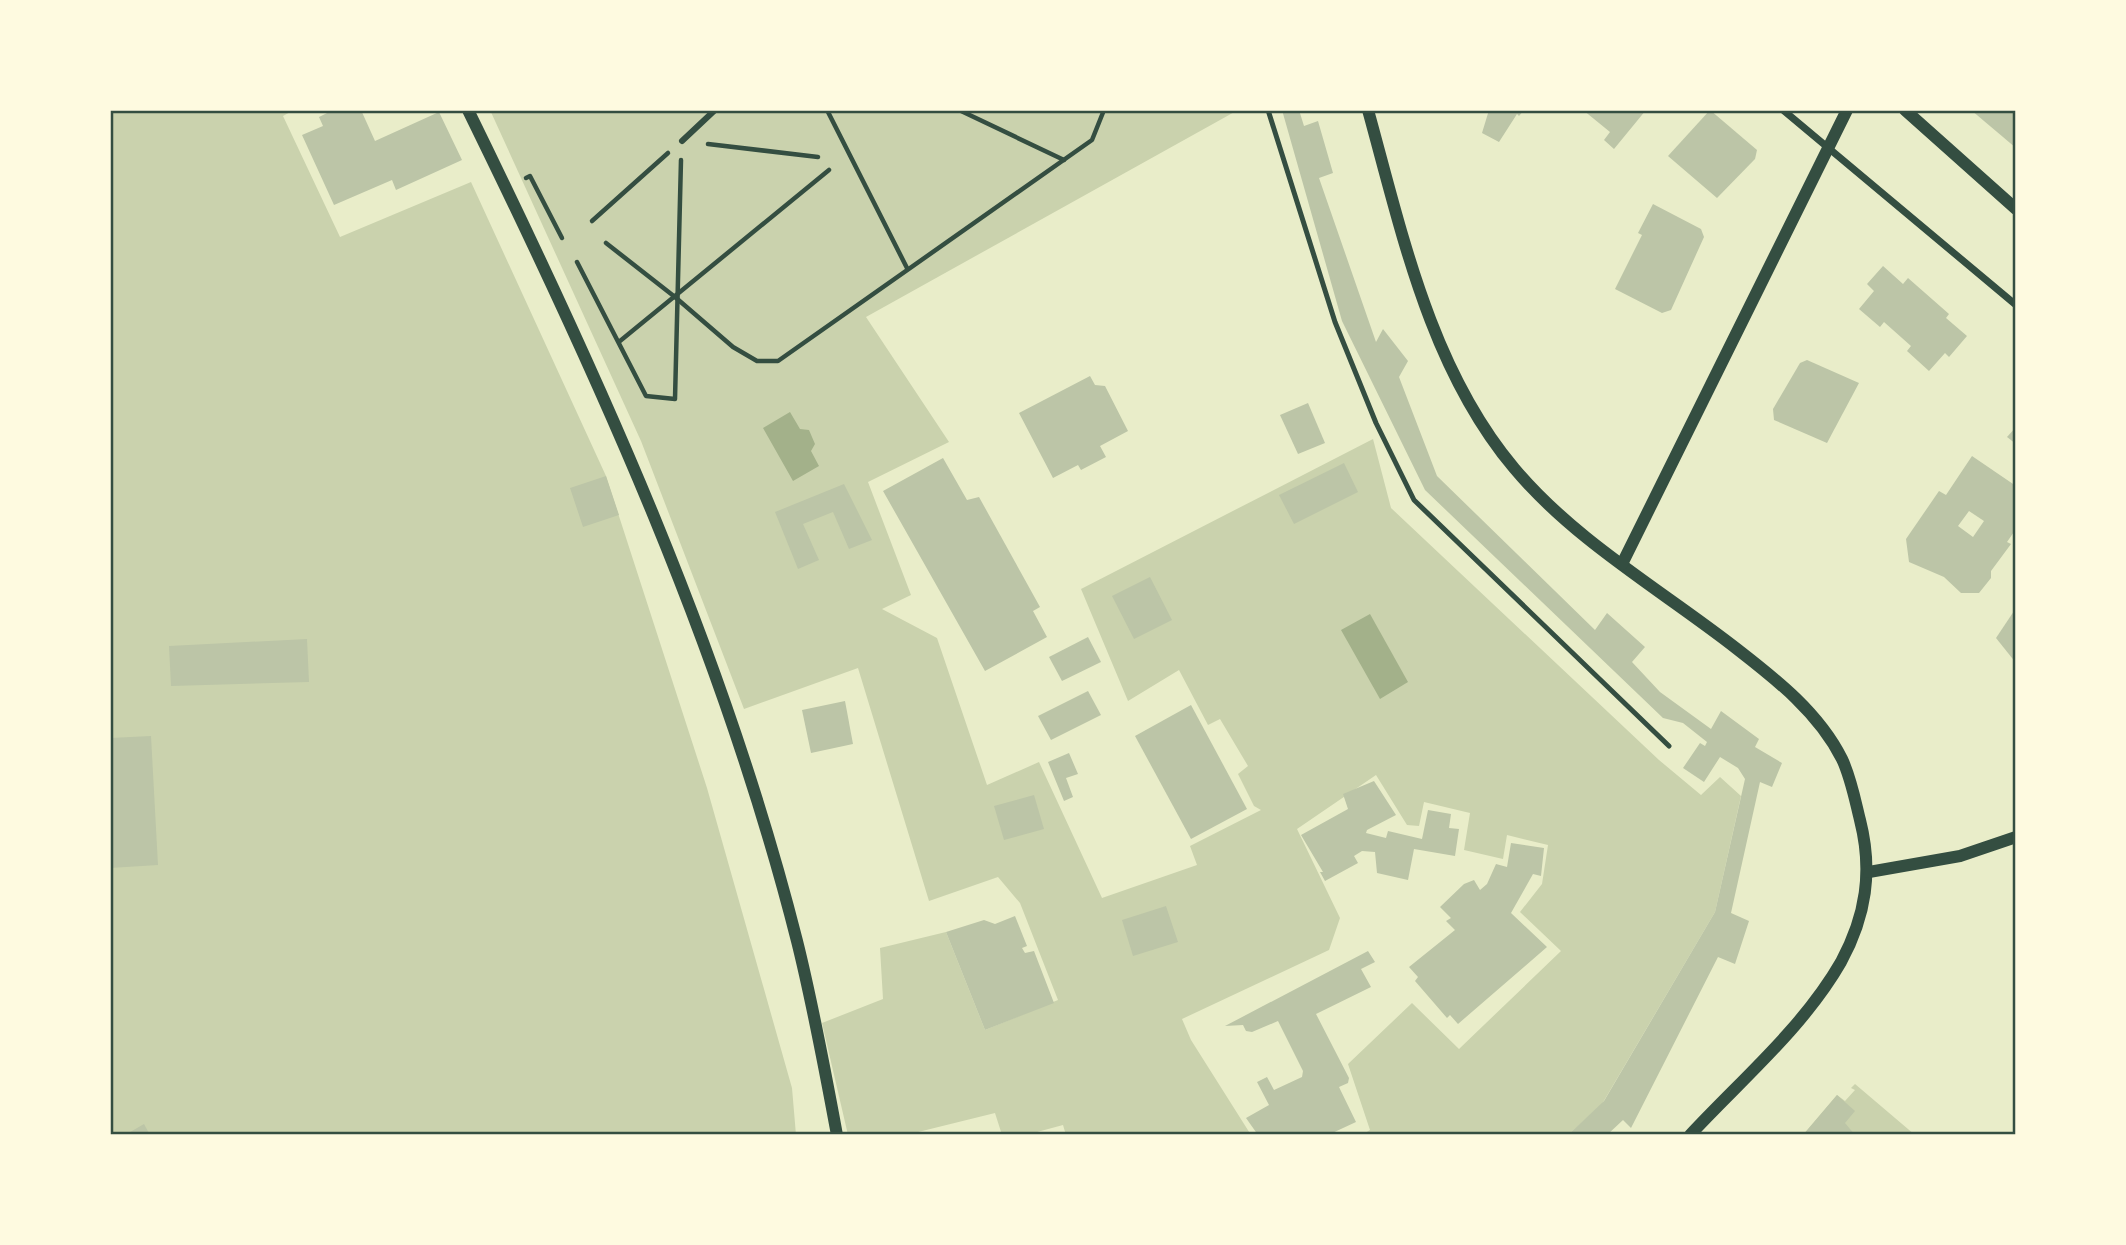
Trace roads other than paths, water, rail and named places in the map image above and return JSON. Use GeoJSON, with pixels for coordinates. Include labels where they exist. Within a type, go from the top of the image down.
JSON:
{"type":"FeatureCollection","features":[{"type":"Feature","properties":{"kind":"street"},"geometry":{"type":"LineString","coordinates":[[468,110],[615,422],[707,659],[749,778],[798,943],[837,1135]]}},
{"type":"Feature","properties":{"kind":"street"},"geometry":{"type":"LineString","coordinates":[[682,141],[715,110]]}},
{"type":"Feature","properties":{"kind":"street"},"geometry":{"type":"LineString","coordinates":[[1368,110],[1424,301],[1452,370],[1486,432],[1531,486],[1622,564],[1770,675],[1818,723],[1846,769],[1862,827],[1868,872],[1864,902],[1853,937],[1828,982],[1805,1013],[1690,1135]]}},
{"type":"Feature","properties":{"kind":"street"},"geometry":{"type":"LineString","coordinates":[[1783,110],[2016,305]]}},
{"type":"Feature","properties":{"kind":"street"},"geometry":{"type":"LineString","coordinates":[[1622,564],[1847,110]]}},
{"type":"Feature","properties":{"kind":"street"},"geometry":{"type":"LineString","coordinates":[[1905,110],[2016,208]]}},
{"type":"Feature","properties":{"kind":"street"},"geometry":{"type":"LineString","coordinates":[[1868,872],[1960,856],[2016,837]]}},
{"type":"Feature","properties":{"kind":"lane"},"geometry":{"type":"LineString","coordinates":[[1268,110],[1335,322],[1376,422],[1414,500],[1669,746]]}}]}
